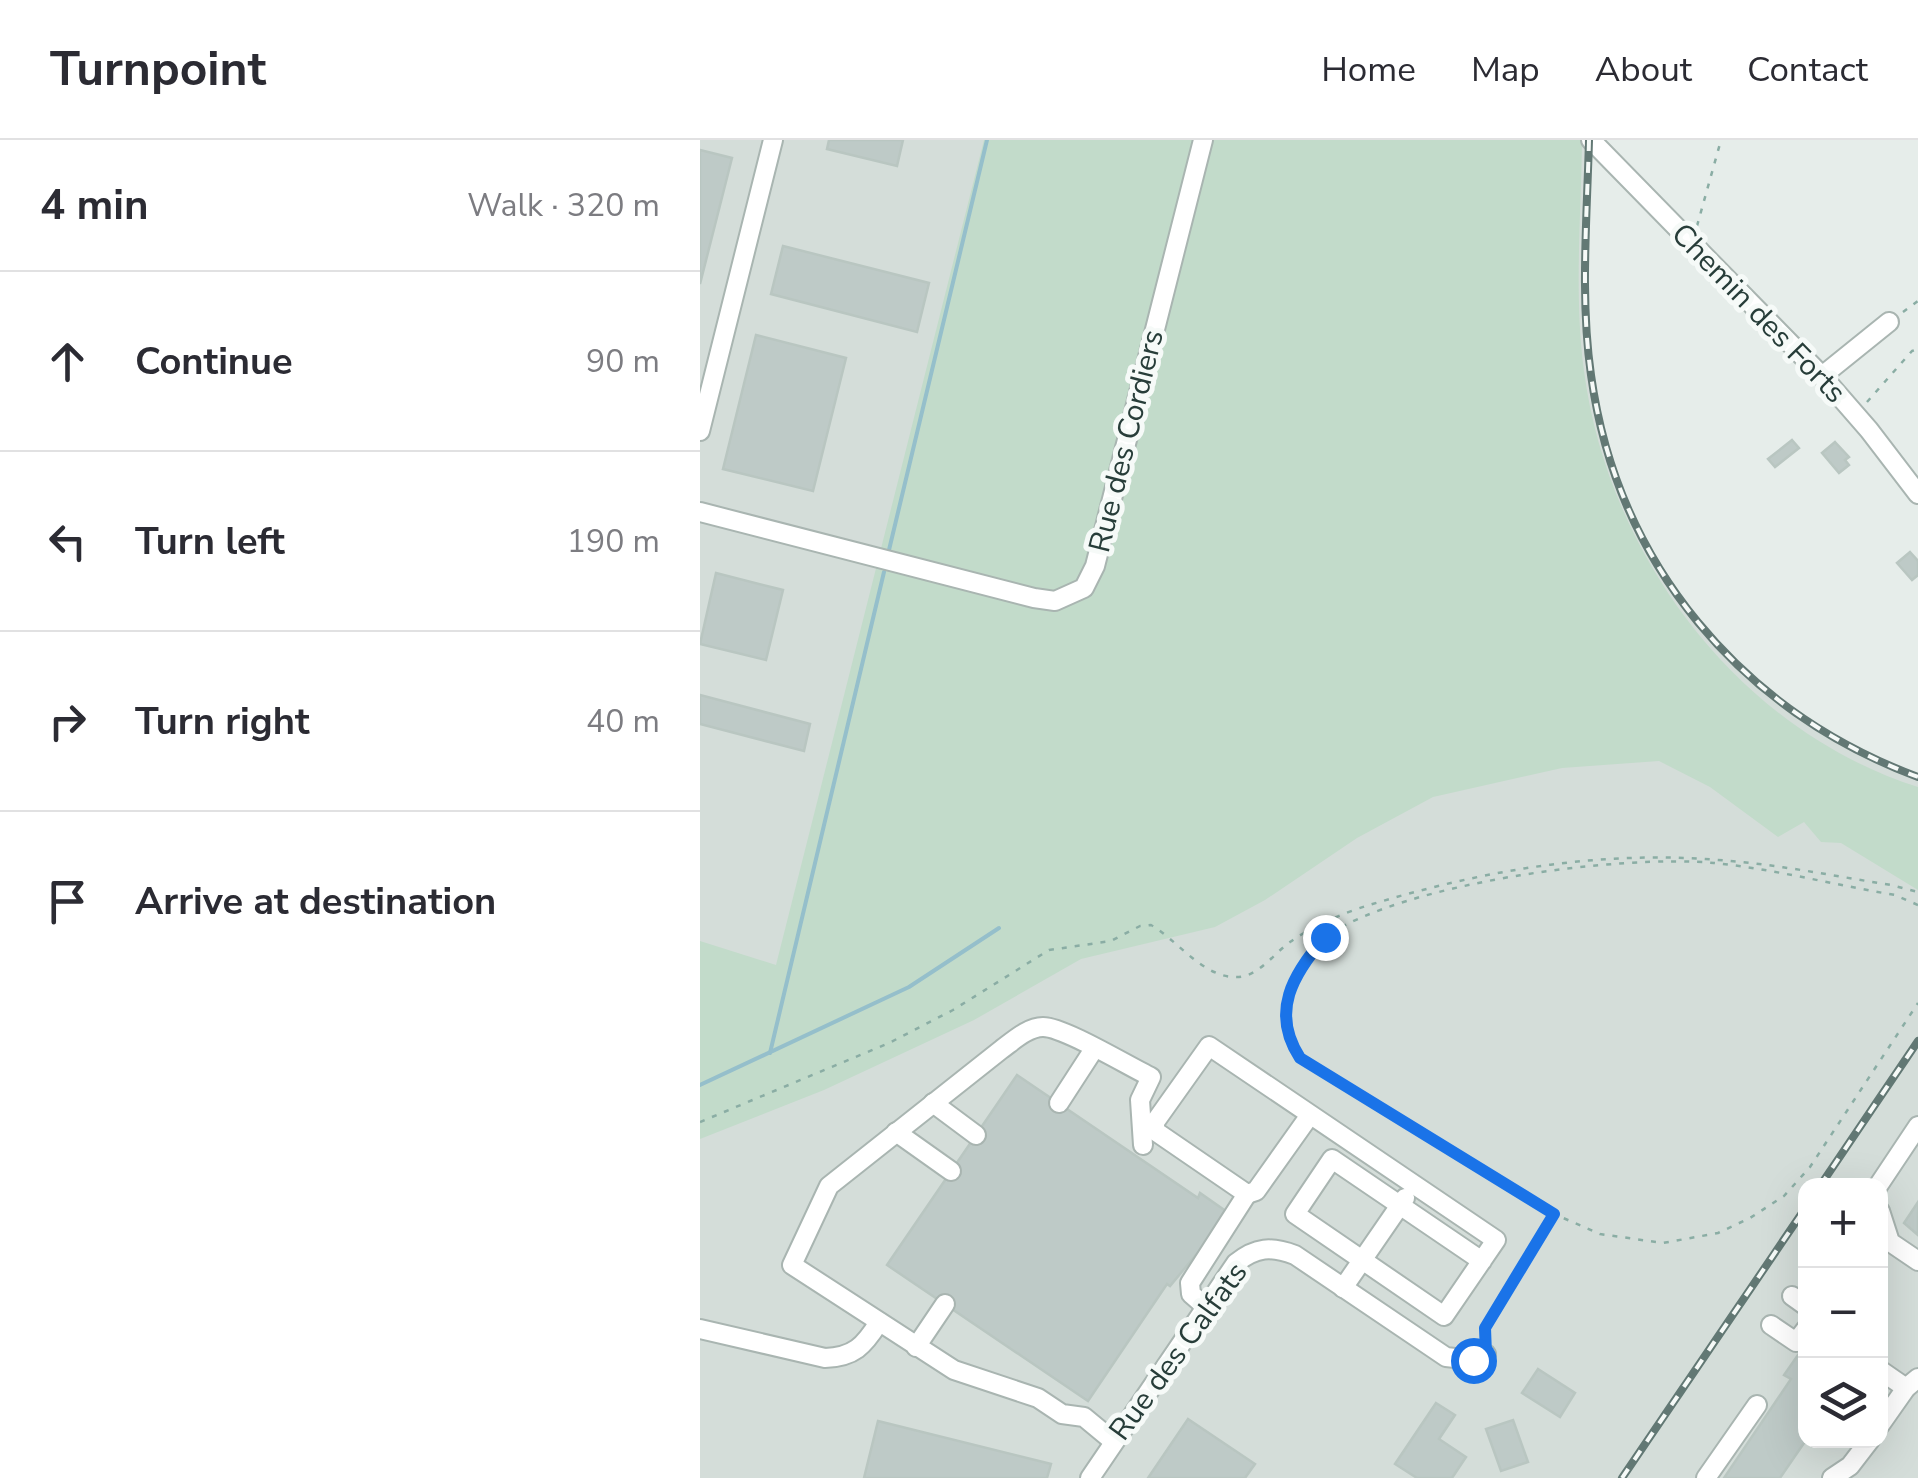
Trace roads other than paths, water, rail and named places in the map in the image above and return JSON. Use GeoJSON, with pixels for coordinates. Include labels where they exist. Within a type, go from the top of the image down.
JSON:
{"type":"FeatureCollection","features":[{"type":"Feature","properties":{"kind":"street"},"geometry":{"type":"LineString","coordinates":[[700,431],[773,140]]}},
{"type":"Feature","properties":{"kind":"street","name":"Rue des Cordiers"},"geometry":{"type":"LineString","coordinates":[[700,512],[1034,598],[1056,601],[1084,588],[1094,566],[1203,140]]}},
{"type":"Feature","properties":{"kind":"street","name":"Chemin des Forts"},"geometry":{"type":"LineString","coordinates":[[1591,140],[1822,376],[1918,494]]}},
{"type":"Feature","properties":{"kind":"street"},"geometry":{"type":"LineString","coordinates":[[1822,376],[1890,322]]}},
{"type":"Feature","properties":{"kind":"street"},"geometry":{"type":"LineString","coordinates":[[1113,1441],[1084,1417],[1062,1414],[1038,1398],[954,1370],[792,1265],[829,1186],[1032,1029],[1050,1028],[1151,1077],[1140,1100],[1143,1145]]}},
{"type":"Feature","properties":{"kind":"street"},"geometry":{"type":"LineString","coordinates":[[1247,1194],[1155,1131],[1155,1122],[1209,1046],[1496,1240],[1444,1316],[1295,1214],[1332,1158],[1482,1260]]}},
{"type":"Feature","properties":{"kind":"street"},"geometry":{"type":"LineString","coordinates":[[1058,1103],[1094,1049]]}},
{"type":"Feature","properties":{"kind":"street"},"geometry":{"type":"LineString","coordinates":[[933,1103],[976,1135]]}},
{"type":"Feature","properties":{"kind":"street"},"geometry":{"type":"LineString","coordinates":[[1206,1307],[1192,1297],[1190,1283],[1247,1194],[1256,1192],[1310,1115]]}},
{"type":"Feature","properties":{"kind":"street"},"geometry":{"type":"LineString","coordinates":[[1883,1178],[1918,1126]]}},
{"type":"Feature","properties":{"kind":"street"},"geometry":{"type":"LineString","coordinates":[[896,1132],[952,1171]]}},
{"type":"Feature","properties":{"kind":"street"},"geometry":{"type":"LineString","coordinates":[[1343,1288],[1414,1185]]}},
{"type":"Feature","properties":{"kind":"street"},"geometry":{"type":"LineString","coordinates":[[1888,1236],[1890,1242],[1918,1261]]}},
{"type":"Feature","properties":{"kind":"street","name":"Rue des Calfats"},"geometry":{"type":"LineString","coordinates":[[1090,1478],[1236,1263],[1260,1248],[1295,1255],[1446,1357],[1473,1360],[1486,1354]]}},
{"type":"Feature","properties":{"kind":"street"},"geometry":{"type":"LineString","coordinates":[[916,1346],[945,1304]]}},
{"type":"Feature","properties":{"kind":"street"},"geometry":{"type":"LineString","coordinates":[[700,1330],[836,1358],[856,1352],[879,1322]]}},
{"type":"Feature","properties":{"kind":"street"},"geometry":{"type":"LineString","coordinates":[[1771,1325],[1796,1342],[1798,1339]]}},
{"type":"Feature","properties":{"kind":"street"},"geometry":{"type":"LineString","coordinates":[[1888,1373],[1912,1383],[1888,1414]]}},
{"type":"Feature","properties":{"kind":"street"},"geometry":{"type":"LineString","coordinates":[[1706,1478],[1757,1404]]}},
{"type":"Feature","properties":{"kind":"street"},"geometry":{"type":"LineString","coordinates":[[1832,1478],[1850,1466],[1864,1448]]}},
{"type":"Feature","properties":{"kind":"waterway"},"geometry":{"type":"LineString","coordinates":[[889,550],[987,140]]}},
{"type":"Feature","properties":{"kind":"waterway"},"geometry":{"type":"LineString","coordinates":[[770,1053],[884,572]]}},
{"type":"Feature","properties":{"kind":"waterway"},"geometry":{"type":"LineString","coordinates":[[700,1085],[909,987],[999,928]]}},
{"type":"Feature","properties":{"kind":"railway"},"geometry":{"type":"LineString","coordinates":[[1589,140],[1585,258],[1591,375],[1605,444],[1628,508],[1659,568],[1698,622],[1744,671],[1796,713],[1854,749],[1918,777]]}},
{"type":"Feature","properties":{"kind":"railway"},"geometry":{"type":"LineString","coordinates":[[1825,1178],[1918,1041]]}},
{"type":"Feature","properties":{"kind":"railway"},"geometry":{"type":"LineString","coordinates":[[1622,1478],[1798,1219]]}}]}
